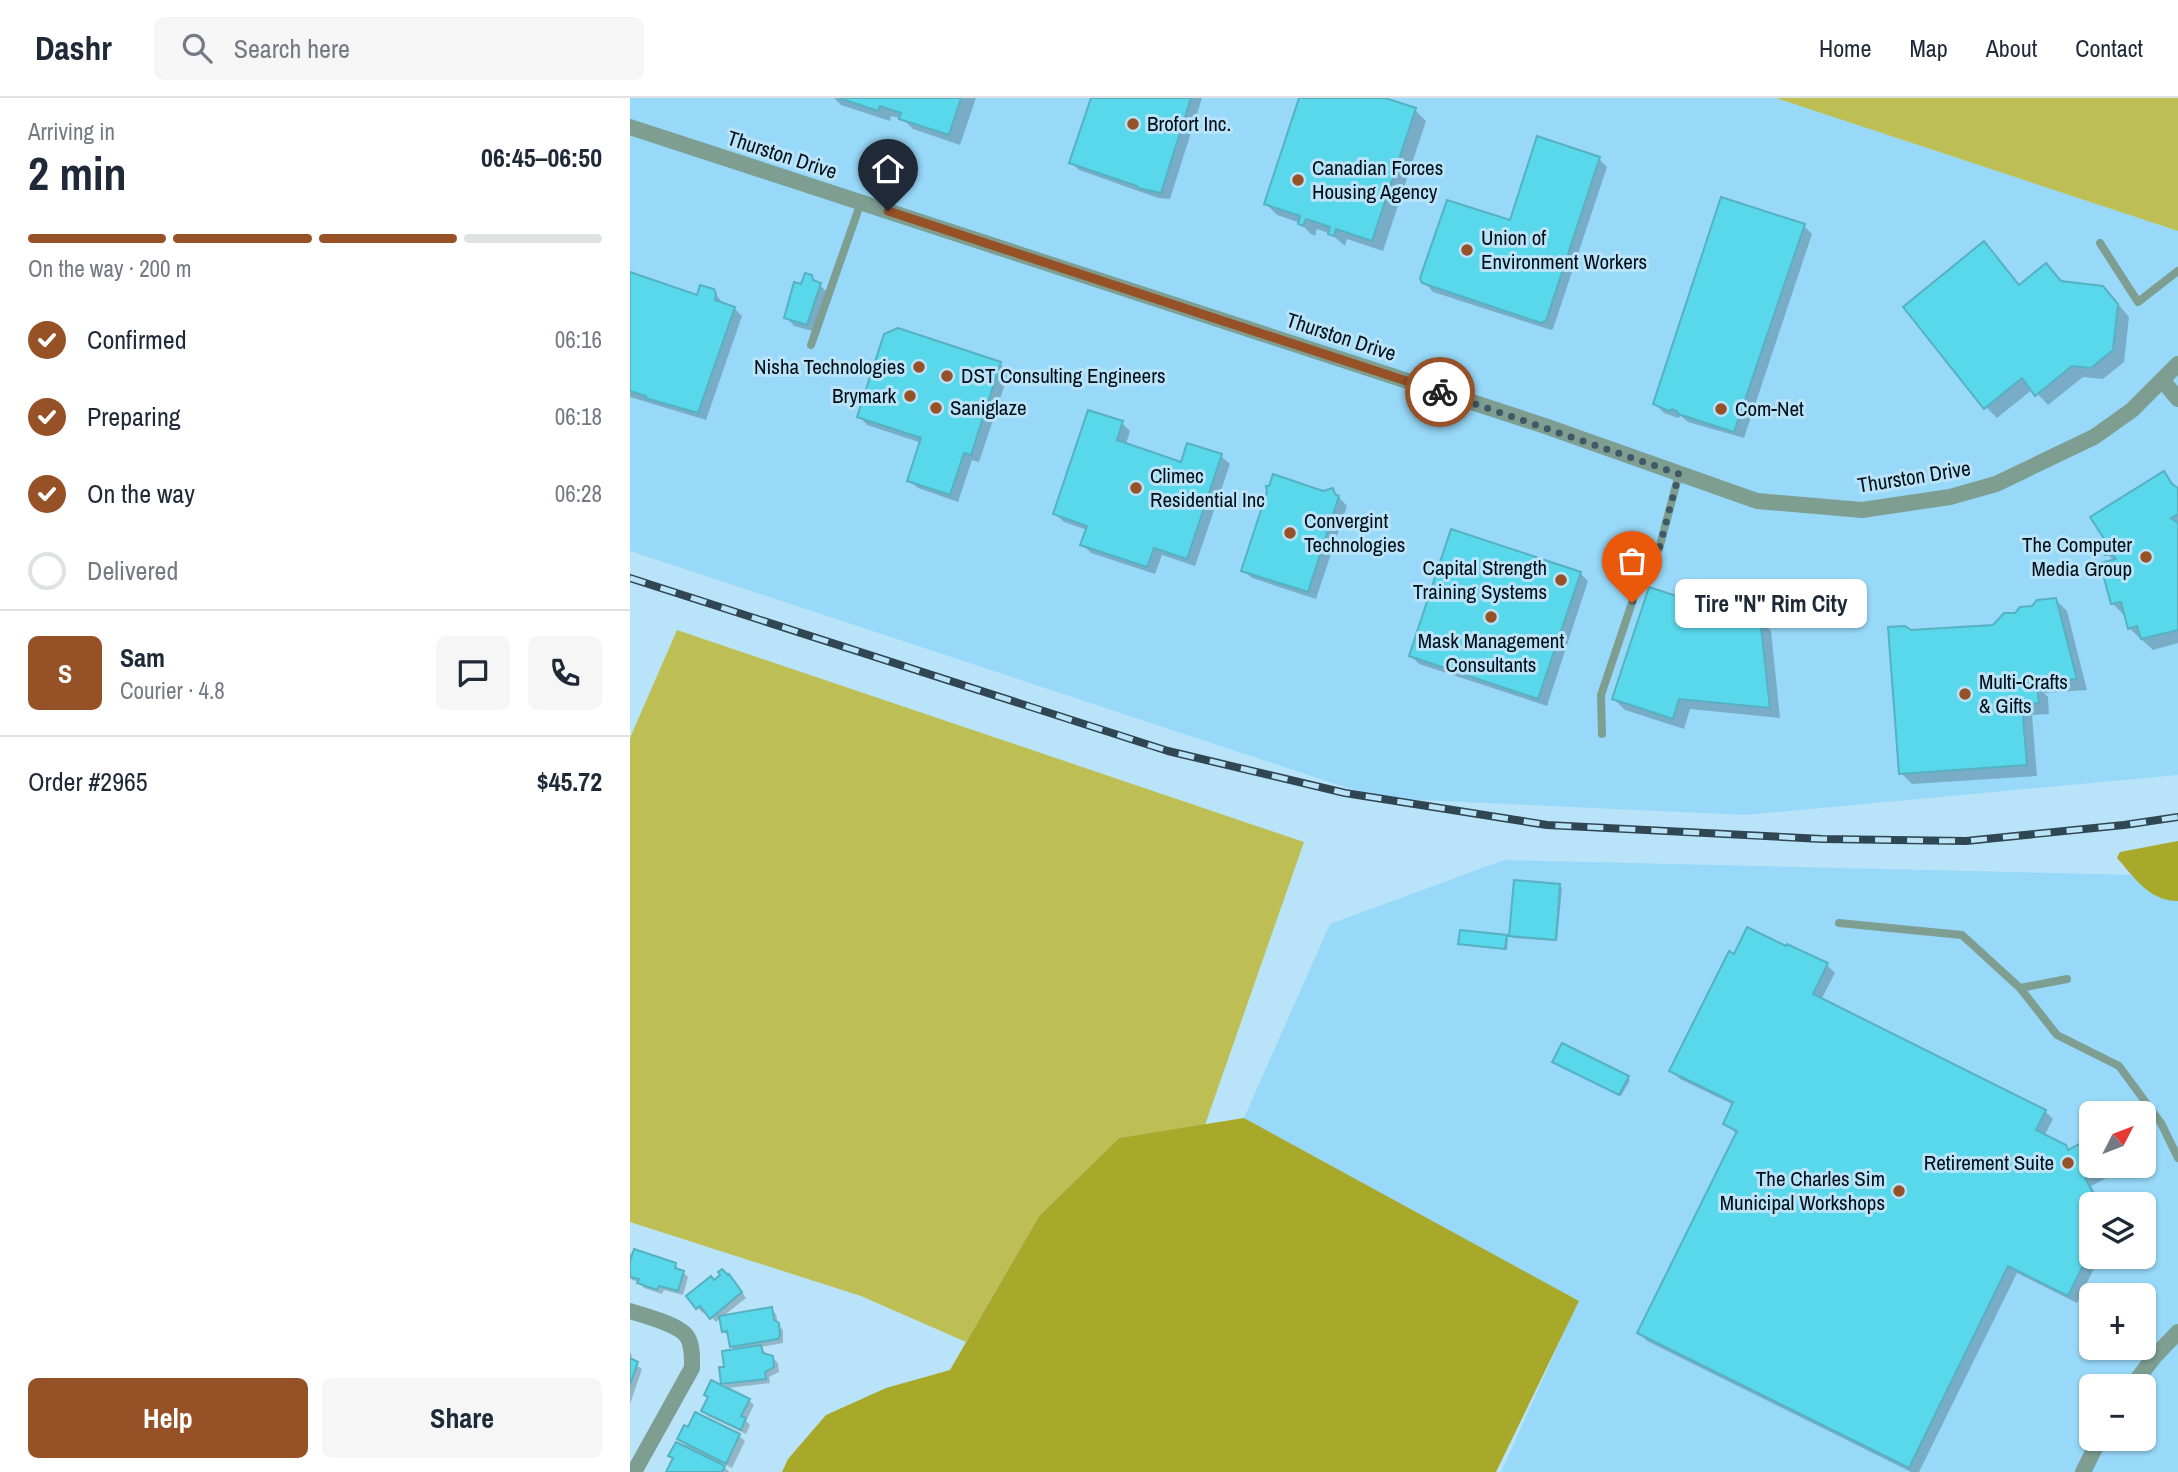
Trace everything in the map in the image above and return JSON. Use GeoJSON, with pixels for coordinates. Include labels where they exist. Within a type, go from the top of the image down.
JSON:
{"type":"FeatureCollection","features":[{"type":"Feature","properties":{"kind":"street","name":"Thurston Drive"},"geometry":{"type":"LineString","coordinates":[[630,127],[1545,426],[1757,501],[1861,510],[1950,497],[1996,484],[2094,437],[2132,410],[2178,364]]}},
{"type":"Feature","properties":{"kind":"street"},"geometry":{"type":"LineString","coordinates":[[2162,380],[2178,398]]}},
{"type":"Feature","properties":{"kind":"street"},"geometry":{"type":"LineString","coordinates":[[630,1311],[668,1324],[686,1336],[692,1350],[692,1368],[634,1472]]}},
{"type":"Feature","properties":{"kind":"street"},"geometry":{"type":"LineString","coordinates":[[2141,1374],[2178,1332]]}},
{"type":"Feature","properties":{"kind":"street"},"geometry":{"type":"LineString","coordinates":[[2083,1472],[2094,1451]]}},
{"type":"Feature","properties":{"kind":"lane"},"geometry":{"type":"LineString","coordinates":[[811,345],[861,202]]}},
{"type":"Feature","properties":{"kind":"lane"},"geometry":{"type":"LineString","coordinates":[[2100,243],[2138,302],[2178,271]]}},
{"type":"Feature","properties":{"kind":"lane"},"geometry":{"type":"LineString","coordinates":[[1602,734],[1601,695],[1647,558],[1659,549],[1679,474]]}},
{"type":"Feature","properties":{"kind":"lane"},"geometry":{"type":"LineString","coordinates":[[1839,923],[1962,935],[2020,988],[2057,1035],[2119,1066],[2161,1123],[2178,1158]]}},
{"type":"Feature","properties":{"kind":"lane"},"geometry":{"type":"LineString","coordinates":[[2020,988],[2067,979]]}},
{"type":"Feature","properties":{"kind":"shaded area"},"geometry":{"type":"Polygon","coordinates":[[[630,98],[1776,98],[2178,231],[2178,775],[1745,815],[1378,798],[630,551],[630,98]]]}},
{"type":"Feature","properties":{"kind":"shaded area"},"geometry":{"type":"Polygon","coordinates":[[[1776,98],[2178,98],[2178,231],[1776,98]]]}},
{"type":"Feature","properties":{"kind":"shaded area"},"geometry":{"type":"Polygon","coordinates":[[[677,630],[1304,842],[1205,1125],[1119,1138],[1039,1216],[966,1342],[861,1296],[630,1222],[630,738],[677,630]]]}},
{"type":"Feature","properties":{"kind":"shaded area"},"geometry":{"type":"Polygon","coordinates":[[[2178,841],[2178,901],[2151,893],[2117,858],[2120,852],[2178,841]]]}},
{"type":"Feature","properties":{"kind":"shaded area"},"geometry":{"type":"Polygon","coordinates":[[[1504,860],[2178,876],[2178,1472],[1501,1472],[1578,1301],[1244,1118],[1330,924],[1504,860]]]}},
{"type":"Feature","properties":{"kind":"shaded area"},"geometry":{"type":"Polygon","coordinates":[[[1244,1118],[1579,1301],[1496,1472],[782,1472],[788,1459],[826,1415],[886,1388],[950,1370],[1039,1216],[1119,1138],[1244,1118]]]}},
{"type":"Feature","properties":{"kind":"building"},"geometry":{"type":"Polygon","coordinates":[[[839,98],[961,98],[949,135],[899,119],[901,113],[880,106],[878,111],[839,98]]]}},
{"type":"Feature","properties":{"kind":"building","name":"Brofort Inc."},"geometry":{"type":"Polygon","coordinates":[[[1091,98],[1191,98],[1161,193],[1138,188],[1069,163],[1091,98]]]}},
{"type":"Feature","properties":{"kind":"building"},"geometry":{"type":"Polygon","coordinates":[[[1299,98],[1385,98],[1416,108],[1372,241],[1336,229],[1334,236],[1328,234],[1330,227],[1306,219],[1303,226],[1298,224],[1300,216],[1264,204],[1299,98]]]}},
{"type":"Feature","properties":{"kind":"building"},"geometry":{"type":"Polygon","coordinates":[[[1537,136],[1600,157],[1546,321],[1541,323],[1422,283],[1420,278],[1447,200],[1510,220],[1537,136]]]}},
{"type":"Feature","properties":{"kind":"building"},"geometry":{"type":"Polygon","coordinates":[[[1721,197],[1805,224],[1734,432],[1653,404],[1721,197]]]}},
{"type":"Feature","properties":{"kind":"building"},"geometry":{"type":"Polygon","coordinates":[[[1984,241],[2019,285],[2046,263],[2061,281],[2103,286],[2118,304],[2113,350],[2091,368],[2072,366],[2035,396],[2022,378],[1984,409],[1903,307],[1984,241]]]}},
{"type":"Feature","properties":{"kind":"building"},"geometry":{"type":"Polygon","coordinates":[[[630,272],[697,295],[700,285],[714,289],[715,300],[735,307],[698,413],[630,391],[630,272]]]}},
{"type":"Feature","properties":{"kind":"building"},"geometry":{"type":"Polygon","coordinates":[[[805,273],[821,283],[807,325],[784,318],[794,282],[801,284],[805,273]]]}},
{"type":"Feature","properties":{"kind":"building"},"geometry":{"type":"Polygon","coordinates":[[[898,328],[1001,362],[971,455],[964,453],[950,495],[907,481],[921,438],[857,417],[884,334],[898,328]]]}},
{"type":"Feature","properties":{"kind":"building","name":"Climec Residential Inc"},"geometry":{"type":"Polygon","coordinates":[[[1088,410],[1123,421],[1117,440],[1181,462],[1187,443],[1222,454],[1187,559],[1154,548],[1147,567],[1080,545],[1087,526],[1053,514],[1088,410]]]}},
{"type":"Feature","properties":{"kind":"building","name":"The Computer Media Group"},"geometry":{"type":"Polygon","coordinates":[[[2164,471],[2178,488],[2178,514],[2171,518],[2178,523],[2178,630],[2141,639],[2137,626],[2128,629],[2121,602],[2111,604],[2100,563],[2116,559],[2113,554],[2105,555],[2108,545],[2090,517],[2164,471]]]}},
{"type":"Feature","properties":{"kind":"building","name":"Convergint Technologies"},"geometry":{"type":"Polygon","coordinates":[[[1273,474],[1323,491],[1333,488],[1339,496],[1308,592],[1241,571],[1267,492],[1266,486],[1269,486],[1273,474]]]}},
{"type":"Feature","properties":{"kind":"building"},"geometry":{"type":"Polygon","coordinates":[[[1451,529],[1581,572],[1538,699],[1409,656],[1451,529]]]}},
{"type":"Feature","properties":{"kind":"building"},"geometry":{"type":"Polygon","coordinates":[[[1649,587],[1710,607],[1708,613],[1725,614],[1725,608],[1745,611],[1744,616],[1760,618],[1770,708],[1679,699],[1673,719],[1612,699],[1649,587]]]}},
{"type":"Feature","properties":{"kind":"building","name":"Multi-Crafts & Gifts"},"geometry":{"type":"Polygon","coordinates":[[[2056,598],[2077,679],[2020,683],[2021,686],[2037,684],[2039,703],[2022,705],[2027,765],[1899,774],[1888,627],[1905,626],[1911,630],[1993,625],[2004,613],[2015,613],[2020,607],[2032,606],[2037,600],[2056,598]]]}},
{"type":"Feature","properties":{"kind":"building"},"geometry":{"type":"Polygon","coordinates":[[[1514,880],[1560,884],[1556,940],[1509,936],[1514,880]]]}},
{"type":"Feature","properties":{"kind":"building","name":"The Charles Sim Municipal Workshops"},"geometry":{"type":"Polygon","coordinates":[[[1747,927],[1828,963],[1813,994],[2046,1110],[2036,1130],[2066,1145],[2068,1150],[2079,1144],[2079,1178],[2085,1178],[2093,1192],[2079,1192],[2079,1269],[2081,1269],[2068,1296],[2008,1266],[1909,1468],[1637,1333],[1737,1131],[1723,1124],[1733,1102],[1669,1071],[1729,951],[1734,954],[1747,927]]]}},
{"type":"Feature","properties":{"kind":"building"},"geometry":{"type":"Polygon","coordinates":[[[1460,930],[1507,935],[1505,949],[1458,944],[1460,930]]]}},
{"type":"Feature","properties":{"kind":"building"},"geometry":{"type":"Polygon","coordinates":[[[1562,1043],[1629,1076],[1619,1095],[1552,1062],[1562,1043]]]}},
{"type":"Feature","properties":{"kind":"building"},"geometry":{"type":"Polygon","coordinates":[[[634,1249],[676,1263],[675,1268],[684,1271],[678,1291],[659,1286],[657,1290],[637,1283],[639,1279],[630,1277],[630,1262],[634,1249]]]}},
{"type":"Feature","properties":{"kind":"building"},"geometry":{"type":"Polygon","coordinates":[[[722,1269],[742,1292],[710,1319],[700,1306],[696,1309],[686,1296],[711,1276],[714,1280],[722,1269]]]}},
{"type":"Feature","properties":{"kind":"building"},"geometry":{"type":"Polygon","coordinates":[[[772,1307],[774,1320],[779,1323],[778,1339],[730,1347],[727,1331],[722,1332],[719,1316],[772,1307]]]}},
{"type":"Feature","properties":{"kind":"building"},"geometry":{"type":"Polygon","coordinates":[[[761,1345],[763,1353],[773,1356],[774,1367],[765,1372],[766,1379],[721,1384],[719,1367],[724,1367],[722,1351],[761,1345]]]}},
{"type":"Feature","properties":{"kind":"building"},"geometry":{"type":"Polygon","coordinates":[[[630,1358],[638,1362],[630,1385],[630,1358]]]}},
{"type":"Feature","properties":{"kind":"building"},"geometry":{"type":"Polygon","coordinates":[[[711,1380],[750,1399],[741,1416],[746,1418],[741,1430],[701,1411],[708,1397],[704,1395],[711,1380]]]}},
{"type":"Feature","properties":{"kind":"building"},"geometry":{"type":"Polygon","coordinates":[[[695,1412],[740,1434],[726,1464],[677,1439],[684,1425],[688,1427],[695,1412]]]}},
{"type":"Feature","properties":{"kind":"building"},"geometry":{"type":"Polygon","coordinates":[[[676,1442],[725,1466],[722,1472],[666,1472],[673,1458],[668,1456],[676,1442]]]}},
{"type":"Feature","properties":{"kind":"railway"},"geometry":{"type":"LineString","coordinates":[[630,578],[1168,751],[1345,793],[1547,825],[1822,839],[1966,841],[2178,817]]}},
{"type":"Feature","properties":{"kind":"way so far"},"geometry":{"type":"LineString","coordinates":[[1440,392],[1679,474],[1659,549],[1647,558],[1632,603]]}},
{"type":"Feature","properties":{"kind":"place","name":"Brofort Inc."},"geometry":{"type":"Point","coordinates":[1133,124]}},
{"type":"Feature","properties":{"kind":"place","name":"Canadian Forces Housing Agency"},"geometry":{"type":"Point","coordinates":[1298,180]}},
{"type":"Feature","properties":{"kind":"place","name":"Union of Environment Workers"},"geometry":{"type":"Point","coordinates":[1467,250]}},
{"type":"Feature","properties":{"kind":"place","name":"Nisha Technologies"},"geometry":{"type":"Point","coordinates":[919,367]}},
{"type":"Feature","properties":{"kind":"place","name":"DST Consulting Engineers"},"geometry":{"type":"Point","coordinates":[947,376]}},
{"type":"Feature","properties":{"kind":"place","name":"Brymark"},"geometry":{"type":"Point","coordinates":[910,396]}},
{"type":"Feature","properties":{"kind":"place","name":"Saniglaze"},"geometry":{"type":"Point","coordinates":[936,408]}},
{"type":"Feature","properties":{"kind":"place","name":"Com-Net"},"geometry":{"type":"Point","coordinates":[1721,409]}},
{"type":"Feature","properties":{"kind":"place","name":"Climec Residential Inc"},"geometry":{"type":"Point","coordinates":[1136,488]}},
{"type":"Feature","properties":{"kind":"place","name":"Convergint Technologies"},"geometry":{"type":"Point","coordinates":[1290,533]}},
{"type":"Feature","properties":{"kind":"place","name":"The Computer Media Group"},"geometry":{"type":"Point","coordinates":[2146,557]}},
{"type":"Feature","properties":{"kind":"place","name":"Capital Strength Training Systems"},"geometry":{"type":"Point","coordinates":[1561,580]}},
{"type":"Feature","properties":{"kind":"place","name":"Tire \"N\" Rim City"},"geometry":{"type":"Point","coordinates":[1632,603]}},
{"type":"Feature","properties":{"kind":"place","name":"Mask Management Consultants"},"geometry":{"type":"Point","coordinates":[1491,617]}},
{"type":"Feature","properties":{"kind":"place","name":"Multi-Crafts & Gifts"},"geometry":{"type":"Point","coordinates":[1965,694]}},
{"type":"Feature","properties":{"kind":"place","name":"Retirement Suite"},"geometry":{"type":"Point","coordinates":[2068,1163]}},
{"type":"Feature","properties":{"kind":"place","name":"The Charles Sim Municipal Workshops"},"geometry":{"type":"Point","coordinates":[1899,1191]}},
{"type":"Feature","properties":{"kind":"route"},"geometry":{"type":"LineString","coordinates":[[888,211],[1440,392]]}}]}
